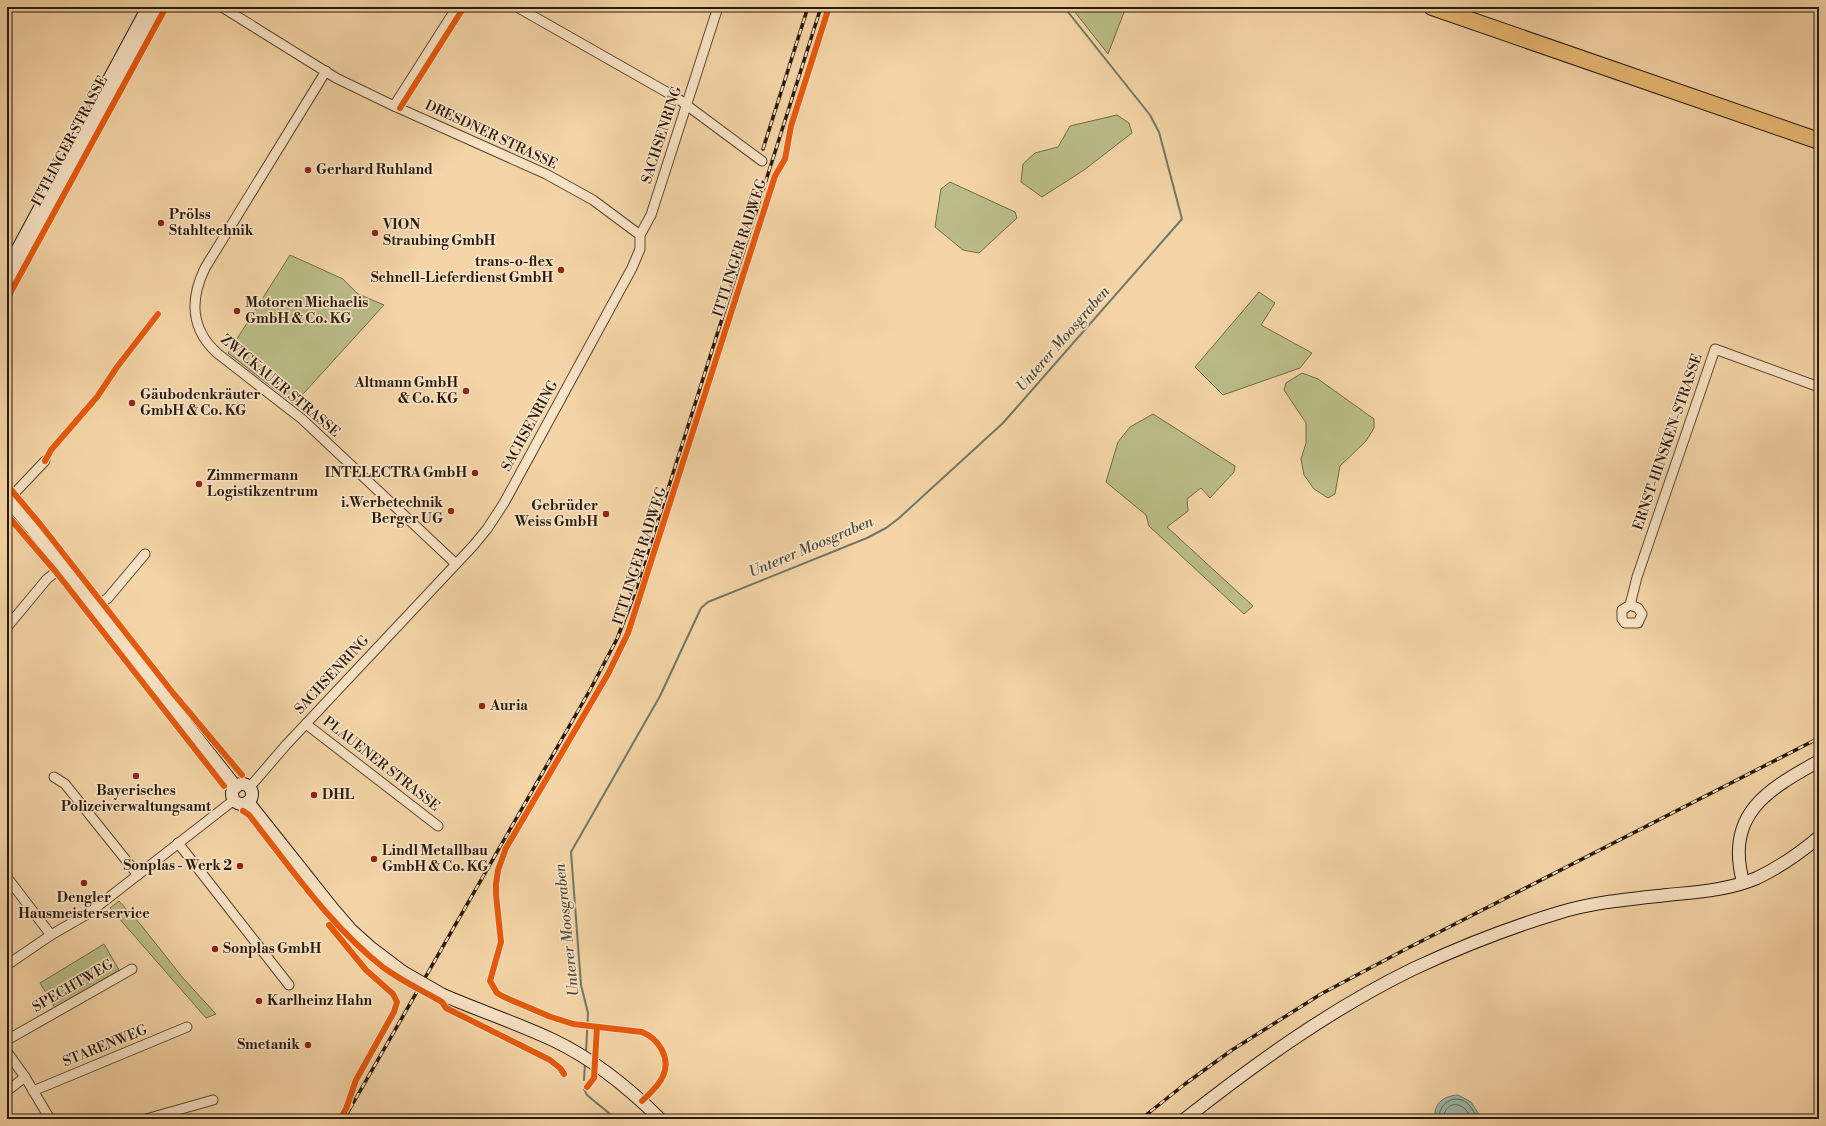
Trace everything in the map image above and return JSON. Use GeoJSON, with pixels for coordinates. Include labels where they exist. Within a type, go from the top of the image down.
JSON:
{"type":"FeatureCollection","features":[{"type":"Feature","properties":{"kind":"highway"},"geometry":{"type":"LineString","coordinates":[[1432,7],[1819,142]]}},
{"type":"Feature","properties":{"kind":"street","name":"ITTLINGER STRASSE"},"geometry":{"type":"LineString","coordinates":[[7,269],[148,7]]}},
{"type":"Feature","properties":{"kind":"street","name":"ITTLINGER STRASSE"},"geometry":{"type":"LineString","coordinates":[[7,290],[159,7]]}},
{"type":"Feature","properties":{"kind":"street","name":"DRESDNER STRASSE"},"geometry":{"type":"LineString","coordinates":[[222,7],[326,71],[394,106],[546,174],[593,200],[640,235]]}},
{"type":"Feature","properties":{"kind":"street"},"geometry":{"type":"LineString","coordinates":[[394,106],[456,7]]}},
{"type":"Feature","properties":{"kind":"street"},"geometry":{"type":"LineString","coordinates":[[517,7],[677,98],[762,161]]}},
{"type":"Feature","properties":{"kind":"street","name":"SACHSENRING"},"geometry":{"type":"LineString","coordinates":[[249,788],[306,724],[487,529],[509,494],[632,268],[640,249],[640,235],[651,215],[718,7]]}},
{"type":"Feature","properties":{"kind":"street","name":"ZWICKAUER STRASSE"},"geometry":{"type":"LineString","coordinates":[[326,71],[205,268],[196,290],[195,312],[197,320],[203,337],[212,350],[302,419],[456,564]]}},
{"type":"Feature","properties":{"kind":"street","name":"ERNST-HINSKEN-STRASSE"},"geometry":{"type":"LineString","coordinates":[[1630,605],[1638,608],[1642,614],[1638,622],[1625,623],[1622,619],[1622,610],[1630,605],[1638,576],[1715,349],[1819,387]]}},
{"type":"Feature","properties":{"kind":"street"},"geometry":{"type":"LineString","coordinates":[[45,461],[8,500],[236,787]]}},
{"type":"Feature","properties":{"kind":"street"},"geometry":{"type":"LineString","coordinates":[[94,608],[108,598],[145,554]]}},
{"type":"Feature","properties":{"kind":"street"},"geometry":{"type":"LineString","coordinates":[[7,627],[47,579],[62,567]]}},
{"type":"Feature","properties":{"kind":"street","name":"PLAUENER STRASSE"},"geometry":{"type":"LineString","coordinates":[[306,724],[438,826]]}},
{"type":"Feature","properties":{"kind":"street"},"geometry":{"type":"LineString","coordinates":[[1743,882],[1739,844],[1746,821],[1754,807],[1765,794],[1779,783],[1819,761]]}},
{"type":"Feature","properties":{"kind":"street"},"geometry":{"type":"LineString","coordinates":[[54,777],[65,784],[138,875]]}},
{"type":"Feature","properties":{"kind":"street"},"geometry":{"type":"LineString","coordinates":[[242,784],[249,788],[251,798],[248,802],[241,804],[234,800],[232,794],[236,787],[242,784]]}},
{"type":"Feature","properties":{"kind":"street"},"geometry":{"type":"LineString","coordinates":[[7,965],[51,935],[89,913],[234,800]]}},
{"type":"Feature","properties":{"kind":"street"},"geometry":{"type":"LineString","coordinates":[[248,802],[346,924],[370,947],[404,972],[443,995],[554,1040],[581,1055],[642,1101],[660,1119]]}},
{"type":"Feature","properties":{"kind":"street"},"geometry":{"type":"LineString","coordinates":[[1185,1119],[1250,1069],[1316,1024],[1411,970],[1486,937],[1561,912],[1603,903],[1695,893],[1756,878],[1784,863],[1819,837]]}},
{"type":"Feature","properties":{"kind":"street"},"geometry":{"type":"LineString","coordinates":[[178,843],[289,985]]}},
{"type":"Feature","properties":{"kind":"street"},"geometry":{"type":"LineString","coordinates":[[10,886],[51,935]]}},
{"type":"Feature","properties":{"kind":"street","name":"SPECHTWEG"},"geometry":{"type":"LineString","coordinates":[[7,1040],[132,969]]}},
{"type":"Feature","properties":{"kind":"street","name":"STARENWEG"},"geometry":{"type":"LineString","coordinates":[[33,1091],[187,1027]]}},
{"type":"Feature","properties":{"kind":"street"},"geometry":{"type":"LineString","coordinates":[[7,1052],[25,1077],[50,1119]]}},
{"type":"Feature","properties":{"kind":"street"},"geometry":{"type":"LineString","coordinates":[[7,1091],[25,1077]]}},
{"type":"Feature","properties":{"kind":"street"},"geometry":{"type":"LineString","coordinates":[[146,1119],[157,1118],[213,1100]]}},
{"type":"Feature","properties":{"kind":"green space"},"geometry":{"type":"Polygon","coordinates":[[[1071,7],[1126,7],[1108,54],[1071,7]]]}},
{"type":"Feature","properties":{"kind":"green space"},"geometry":{"type":"Polygon","coordinates":[[[1117,115],[1129,123],[1132,133],[1084,170],[1042,197],[1021,182],[1023,164],[1035,153],[1058,147],[1070,126],[1117,115]]]}},
{"type":"Feature","properties":{"kind":"green space"},"geometry":{"type":"Polygon","coordinates":[[[950,182],[1015,212],[1017,218],[979,253],[963,250],[935,227],[941,189],[950,182]]]}},
{"type":"Feature","properties":{"kind":"green space"},"geometry":{"type":"Polygon","coordinates":[[[290,255],[343,279],[358,294],[384,305],[294,404],[228,353],[290,255]]]}},
{"type":"Feature","properties":{"kind":"green space"},"geometry":{"type":"Polygon","coordinates":[[[1259,292],[1275,303],[1261,325],[1312,353],[1300,368],[1223,395],[1195,367],[1259,292]]]}},
{"type":"Feature","properties":{"kind":"green space"},"geometry":{"type":"Polygon","coordinates":[[[1302,373],[1318,379],[1374,419],[1374,428],[1366,441],[1340,466],[1335,494],[1328,498],[1314,489],[1304,475],[1301,459],[1306,443],[1306,423],[1284,390],[1286,383],[1302,373]]]}},
{"type":"Feature","properties":{"kind":"green space"},"geometry":{"type":"Polygon","coordinates":[[[1153,414],[1235,466],[1234,472],[1210,498],[1201,488],[1187,499],[1188,511],[1167,527],[1253,606],[1244,614],[1149,526],[1146,515],[1106,482],[1118,442],[1130,427],[1153,414]]]}},
{"type":"Feature","properties":{"kind":"green space"},"geometry":{"type":"Polygon","coordinates":[[[119,901],[141,925],[183,978],[216,1014],[206,1018],[110,908],[119,901]]]}},
{"type":"Feature","properties":{"kind":"green space"},"geometry":{"type":"Polygon","coordinates":[[[104,944],[119,970],[55,1008],[40,983],[104,944]]]}},
{"type":"Feature","properties":{"kind":"water"},"geometry":{"type":"Polygon","coordinates":[[[1458,1095],[1471,1102],[1482,1119],[1435,1119],[1436,1109],[1440,1101],[1448,1097],[1458,1095]]]}},
{"type":"Feature","properties":{"kind":"waterway","name":"Unterer Moosgraben"},"geometry":{"type":"LineString","coordinates":[[586,1053],[588,1013],[581,985],[571,852],[660,696],[701,608],[708,602],[867,538],[886,528],[898,519],[1003,423],[1182,219],[1159,132],[1150,115],[1064,7]]}},
{"type":"Feature","properties":{"kind":"waterway","name":"Unterer Moosgraben"},"geometry":{"type":"LineString","coordinates":[[584,1080],[585,1063]]}},
{"type":"Feature","properties":{"kind":"waterway","name":"Unterer Moosgraben"},"geometry":{"type":"LineString","coordinates":[[584,1089],[587,1095],[616,1119]]}},
{"type":"Feature","properties":{"kind":"railway"},"geometry":{"type":"LineString","coordinates":[[763,149],[808,7]]}},
{"type":"Feature","properties":{"kind":"railway"},"geometry":{"type":"LineString","coordinates":[[344,1119],[590,690],[617,639],[636,590],[821,7]]}},
{"type":"Feature","properties":{"kind":"railway"},"geometry":{"type":"LineString","coordinates":[[1141,1119],[1185,1084],[1232,1050],[1321,994],[1819,738]]}},
{"type":"Feature","properties":{"kind":"cycle path"},"geometry":{"type":"LineString","coordinates":[[7,299],[166,7]]}},
{"type":"Feature","properties":{"kind":"cycle path"},"geometry":{"type":"LineString","coordinates":[[400,108],[464,7]]}},
{"type":"Feature","properties":{"kind":"cycle path","name":"ITTLINGER RADWEG"},"geometry":{"type":"LineString","coordinates":[[642,1101],[654,1090],[663,1076],[665,1069],[662,1050],[654,1039],[642,1032],[573,1024],[551,1017],[497,993],[490,981],[501,942],[496,895],[498,870],[506,848],[608,674],[628,633],[775,176],[785,159],[791,126],[829,7]]}},
{"type":"Feature","properties":{"kind":"cycle path"},"geometry":{"type":"LineString","coordinates":[[45,461],[51,450],[97,397],[117,367],[158,314]]}},
{"type":"Feature","properties":{"kind":"cycle path"},"geometry":{"type":"LineString","coordinates":[[7,485],[40,524],[173,693],[242,775]]}},
{"type":"Feature","properties":{"kind":"cycle path"},"geometry":{"type":"LineString","coordinates":[[7,515],[56,572],[224,786]]}},
{"type":"Feature","properties":{"kind":"cycle path"},"geometry":{"type":"LineString","coordinates":[[243,811],[249,815],[312,896],[364,952],[405,982],[442,1002],[446,1008],[550,1060],[560,1068],[564,1074]]}},
{"type":"Feature","properties":{"kind":"cycle path"},"geometry":{"type":"LineString","coordinates":[[329,925],[366,970],[393,994],[397,1002],[394,1012],[356,1080],[346,1109],[340,1119]]}},
{"type":"Feature","properties":{"kind":"cycle path"},"geometry":{"type":"LineString","coordinates":[[587,1087],[594,1078],[597,1027]]}},
{"type":"Feature","properties":{"kind":"place","name":"Gerhard Ruhland"},"geometry":{"type":"Point","coordinates":[308,170]}},
{"type":"Feature","properties":{"kind":"place","name":"Prölss Stahltechnik"},"geometry":{"type":"Point","coordinates":[161,223]}},
{"type":"Feature","properties":{"kind":"place","name":"VION Straubing GmbH"},"geometry":{"type":"Point","coordinates":[375,233]}},
{"type":"Feature","properties":{"kind":"place","name":"trans-o-flex Schnell-Lieferdienst GmbH"},"geometry":{"type":"Point","coordinates":[561,270]}},
{"type":"Feature","properties":{"kind":"place","name":"Motoren Michaelis GmbH & Co. KG"},"geometry":{"type":"Point","coordinates":[237,311]}},
{"type":"Feature","properties":{"kind":"place","name":"Altmann GmbH & Co. KG"},"geometry":{"type":"Point","coordinates":[466,391]}},
{"type":"Feature","properties":{"kind":"place","name":"Gäubodenkräuter GmbH & Co. KG"},"geometry":{"type":"Point","coordinates":[132,403]}},
{"type":"Feature","properties":{"kind":"place","name":"INTELECTRA GmbH"},"geometry":{"type":"Point","coordinates":[475,473]}},
{"type":"Feature","properties":{"kind":"place","name":"Zimmermann Logistikzentrum"},"geometry":{"type":"Point","coordinates":[199,484]}},
{"type":"Feature","properties":{"kind":"place","name":"i.Werbetechnik Berger UG"},"geometry":{"type":"Point","coordinates":[451,511]}},
{"type":"Feature","properties":{"kind":"place","name":"Gebrüder Weiss GmbH"},"geometry":{"type":"Point","coordinates":[606,514]}},
{"type":"Feature","properties":{"kind":"place","name":"Auria"},"geometry":{"type":"Point","coordinates":[482,706]}},
{"type":"Feature","properties":{"kind":"place","name":"Bayerisches Polizeiverwaltungsamt"},"geometry":{"type":"Point","coordinates":[136,776]}},
{"type":"Feature","properties":{"kind":"place","name":"DHL"},"geometry":{"type":"Point","coordinates":[314,795]}},
{"type":"Feature","properties":{"kind":"place","name":"Lindl Metallbau GmbH & Co. KG"},"geometry":{"type":"Point","coordinates":[374,859]}},
{"type":"Feature","properties":{"kind":"place","name":"Sonplas - Werk 2"},"geometry":{"type":"Point","coordinates":[240,866]}},
{"type":"Feature","properties":{"kind":"place","name":"Dengler Hausmeisterservice"},"geometry":{"type":"Point","coordinates":[84,883]}},
{"type":"Feature","properties":{"kind":"place","name":"Sonplas GmbH"},"geometry":{"type":"Point","coordinates":[215,949]}},
{"type":"Feature","properties":{"kind":"place","name":"Karlheinz Hahn"},"geometry":{"type":"Point","coordinates":[259,1001]}},
{"type":"Feature","properties":{"kind":"place","name":"Smetanik"},"geometry":{"type":"Point","coordinates":[308,1045]}}]}
